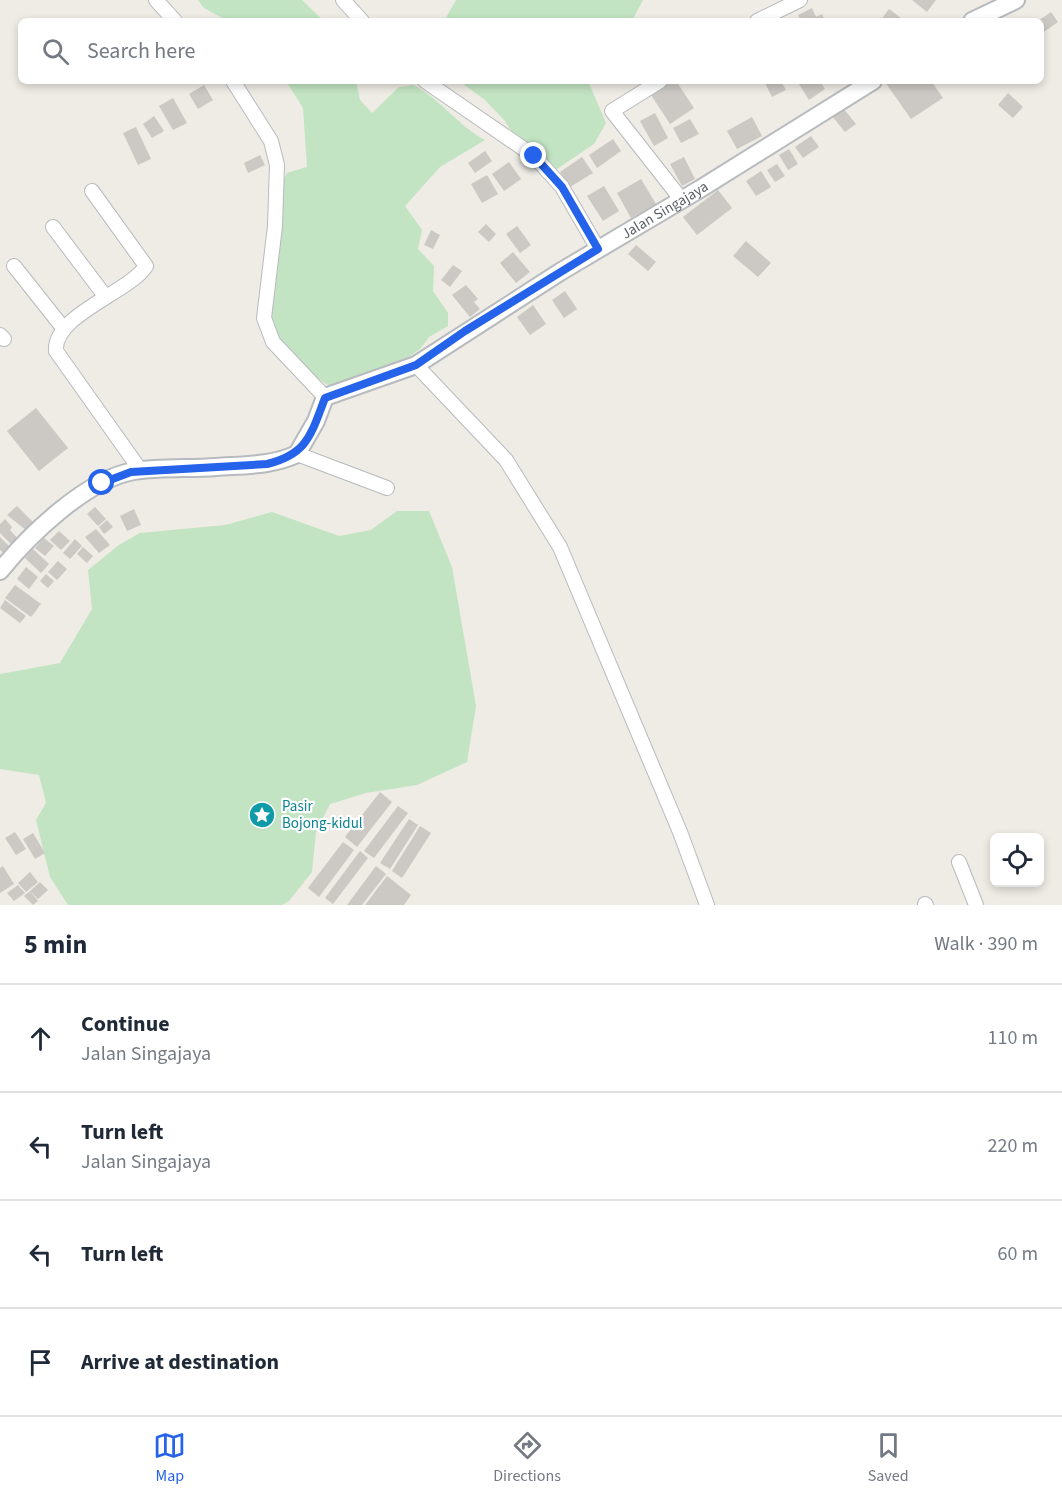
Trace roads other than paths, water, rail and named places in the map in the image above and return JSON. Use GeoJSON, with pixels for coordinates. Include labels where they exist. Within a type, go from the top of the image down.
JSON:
{"type":"FeatureCollection","features":[{"type":"Feature","properties":{"kind":"street"},"geometry":{"type":"LineString","coordinates":[[156,0],[172,18]]}},
{"type":"Feature","properties":{"kind":"street"},"geometry":{"type":"LineString","coordinates":[[343,0],[359,18]]}},
{"type":"Feature","properties":{"kind":"street"},"geometry":{"type":"LineString","coordinates":[[763,18],[800,0]]}},
{"type":"Feature","properties":{"kind":"street"},"geometry":{"type":"LineString","coordinates":[[977,18],[1000,3],[1016,0]]}},
{"type":"Feature","properties":{"kind":"street"},"geometry":{"type":"LineString","coordinates":[[235,84],[271,141],[277,165],[275,226],[264,318],[273,342],[325,398],[316,421],[297,454]]}},
{"type":"Feature","properties":{"kind":"street"},"geometry":{"type":"LineString","coordinates":[[429,84],[534,156],[562,187],[598,249]]}},
{"type":"Feature","properties":{"kind":"street"},"geometry":{"type":"LineString","coordinates":[[655,84],[612,111],[681,199]]}},
{"type":"Feature","properties":{"kind":"street","name":"Jalan Singajaya"},"geometry":{"type":"LineString","coordinates":[[325,398],[416,365],[474,326],[868,84]]}},
{"type":"Feature","properties":{"kind":"street"},"geometry":{"type":"LineString","coordinates":[[92,191],[146,266],[139,274],[105,296],[64,329],[57,340],[56,351],[141,471]]}},
{"type":"Feature","properties":{"kind":"street"},"geometry":{"type":"LineString","coordinates":[[52,227],[105,296]]}},
{"type":"Feature","properties":{"kind":"street"},"geometry":{"type":"LineString","coordinates":[[14,266],[64,329]]}},
{"type":"Feature","properties":{"kind":"street"},"geometry":{"type":"LineString","coordinates":[[416,365],[506,460],[560,547],[680,832],[707,905]]}},
{"type":"Feature","properties":{"kind":"street"},"geometry":{"type":"LineString","coordinates":[[0,571],[31,536],[66,506],[102,483],[141,471],[267,464],[297,454],[387,488]]}},
{"type":"Feature","properties":{"kind":"street"},"geometry":{"type":"LineString","coordinates":[[959,862],[976,905]]}},
{"type":"Feature","properties":{"kind":"place","name":"Pasir Bojong-kidul"},"geometry":{"type":"Point","coordinates":[262,815]}}]}
